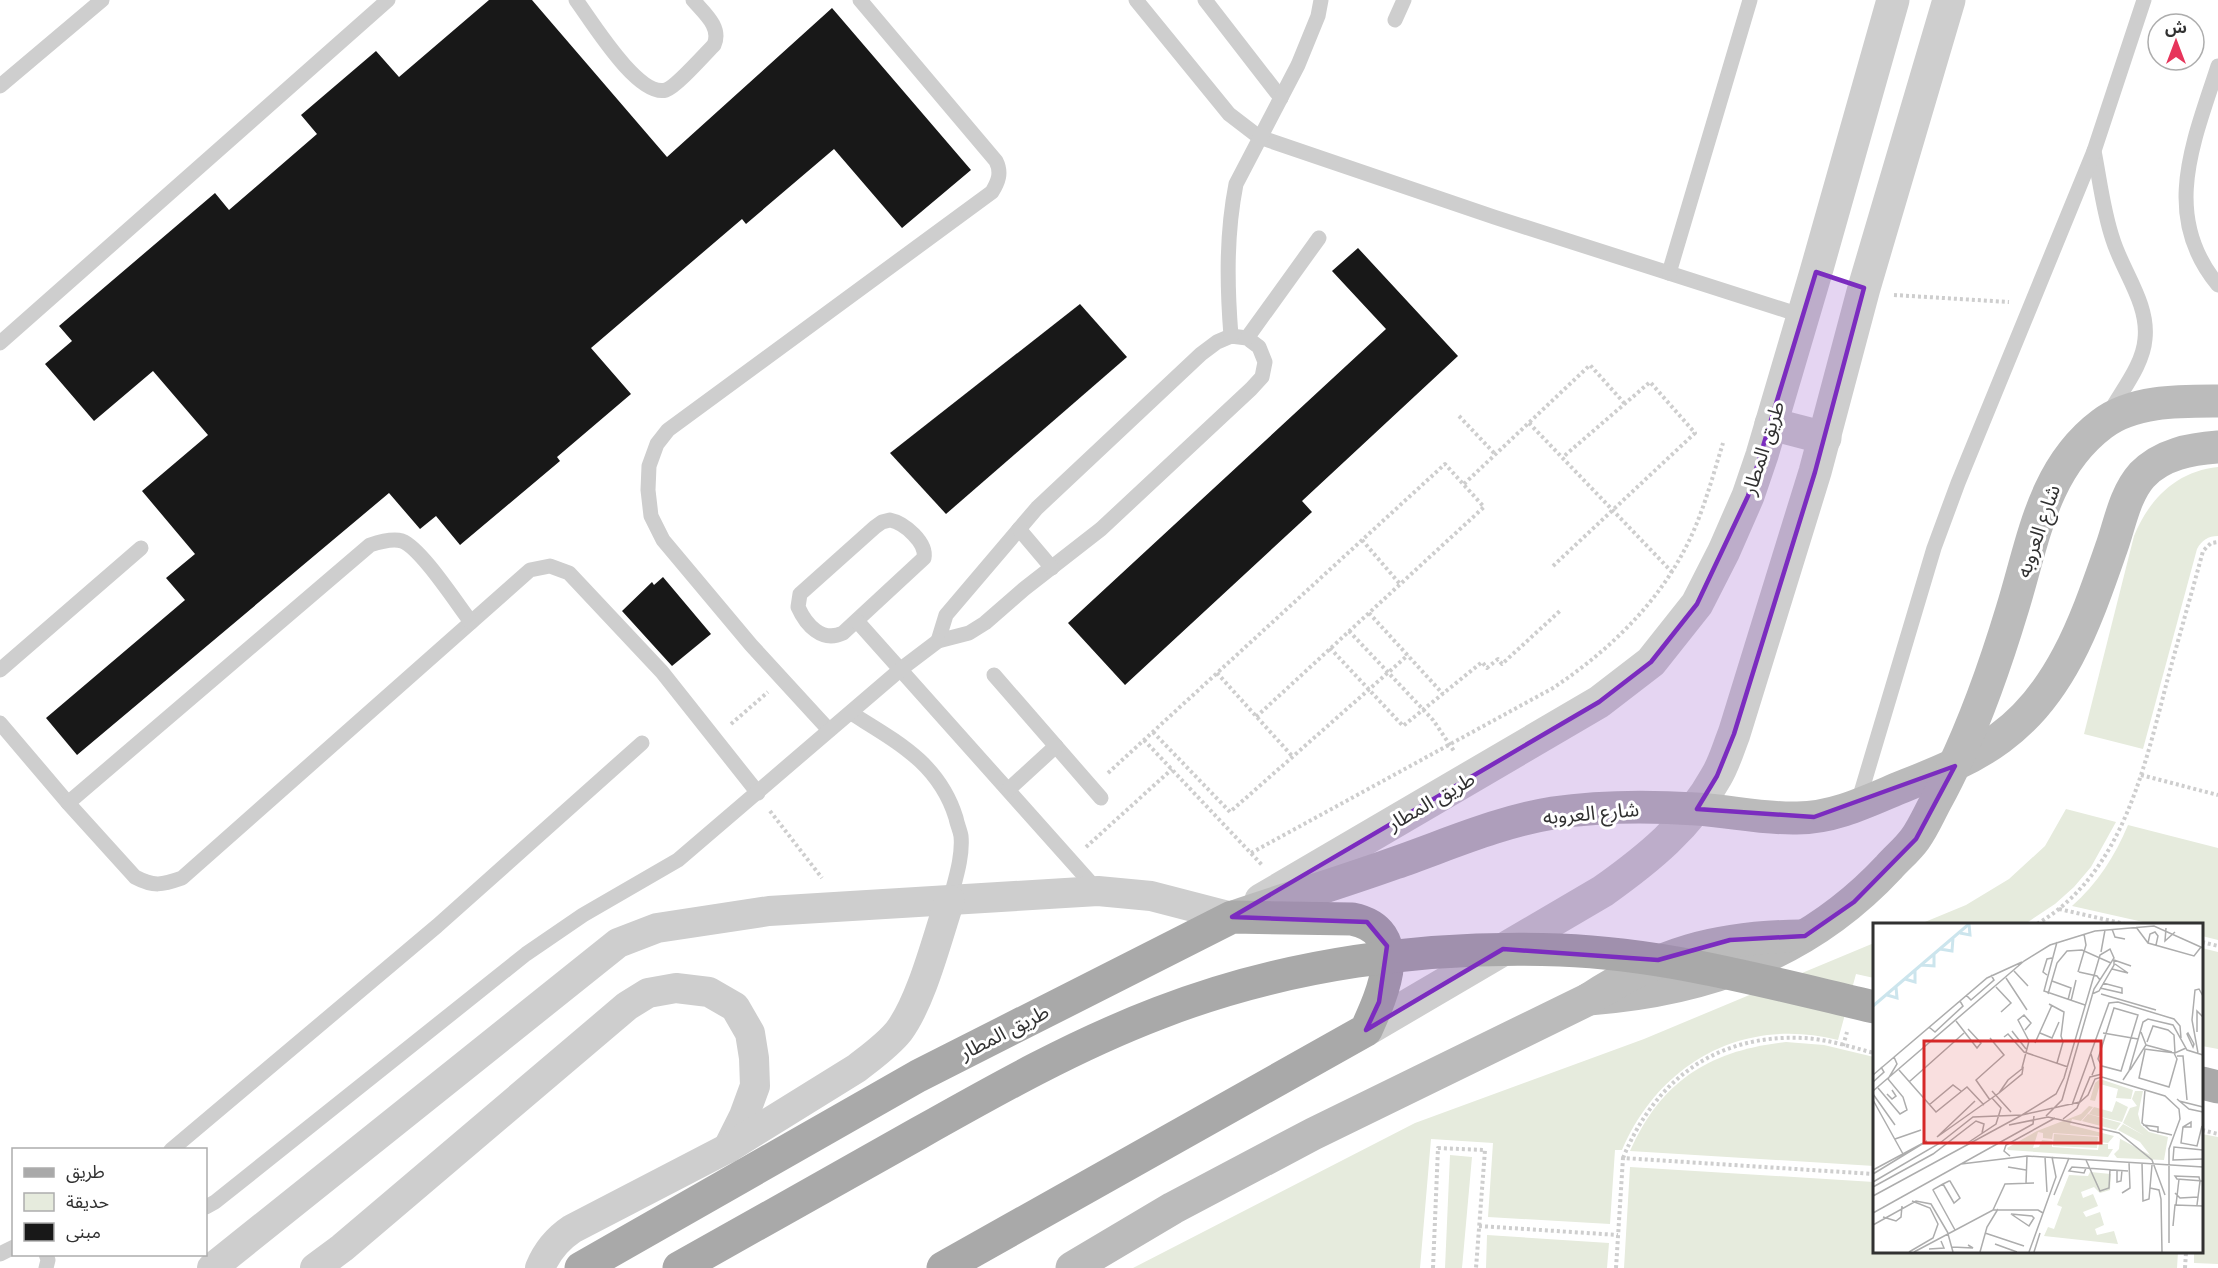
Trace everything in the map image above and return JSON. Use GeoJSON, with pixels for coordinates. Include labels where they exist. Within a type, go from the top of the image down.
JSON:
{"type":"FeatureCollection","features":[{"type":"Feature","properties":{"kind":"main road","name":"شارع العروبه"},"geometry":{"type":"LineString","coordinates":[[1955,766],[1989,683],[2013,610],[2041,509],[2058,473],[2080,444],[2104,422],[2138,407],[2174,401],[2218,401]]}},
{"type":"Feature","properties":{"kind":"main road","name":"شارع العروبه"},"geometry":{"type":"LineString","coordinates":[[1232,917],[1495,827],[1552,813],[1600,808],[1697,809],[1797,818],[1835,813],[1857,806],[1955,766],[2000,739],[2033,710],[2058,676],[2079,633],[2127,501],[2141,476],[2161,460],[2190,449],[2218,447]]}},
{"type":"Feature","properties":{"kind":"main road"},"geometry":{"type":"LineString","coordinates":[[1072,1268],[1173,1208],[1313,1134],[1589,999],[1637,994],[1703,981],[1774,955],[1854,902],[1916,839],[1955,766]]}},
{"type":"Feature","properties":{"kind":"main road"},"geometry":{"type":"LineString","coordinates":[[942,1268],[1366,1030],[1383,991],[1388,962],[1387,946],[1376,928],[1367,922],[1352,919],[1232,917]]}},
{"type":"Feature","properties":{"kind":"main road","name":"طريق المطار"},"geometry":{"type":"LineString","coordinates":[[581,1268],[918,1076],[1232,917]]}},
{"type":"Feature","properties":{"kind":"main road"},"geometry":{"type":"LineString","coordinates":[[680,1268],[1013,1080],[1086,1043],[1183,1004],[1239,986],[1318,968],[1399,955],[1457,951],[1563,950],[1644,958],[1725,972],[1873,1007]]}},
{"type":"Feature","properties":{"kind":"main road"},"geometry":{"type":"LineString","coordinates":[[2203,1083],[2218,1087]]}},
{"type":"Feature","properties":{"kind":"street","name":"طريق المطار"},"geometry":{"type":"LineString","coordinates":[[1232,917],[1599,702],[1651,662],[1697,604],[1748,496],[1816,272],[1893,0]]}},
{"type":"Feature","properties":{"kind":"street"},"geometry":{"type":"LineString","coordinates":[[1366,1030],[1603,891],[1638,866],[1671,837],[1697,809],[1717,776],[1734,734],[1825,438],[1863,291],[1949,0]]}},
{"type":"Feature","properties":{"kind":"street"},"geometry":{"type":"LineString","coordinates":[[1816,272],[1863,291]]}},
{"type":"Feature","properties":{"kind":"street"},"geometry":{"type":"LineString","coordinates":[[1771,424],[1825,438]]}},
{"type":"Feature","properties":{"kind":"street"},"geometry":{"type":"LineString","coordinates":[[212,1268],[618,943],[657,928],[769,911],[1098,891],[1151,896],[1232,917]]}},
{"type":"Feature","properties":{"kind":"street"},"geometry":{"type":"LineString","coordinates":[[540,1268],[559,1238],[572,1229],[728,1148],[857,1068],[898,1031],[923,980],[950,900]]}},
{"type":"Feature","properties":{"kind":"street"},"geometry":{"type":"LineString","coordinates":[[315,1268],[627,1006],[648,993],[676,988],[709,992],[735,1007],[750,1033],[755,1086],[744,1116],[728,1148]]}},
{"type":"Feature","properties":{"kind":"lane"},"geometry":{"type":"LineString","coordinates":[[0,86],[102,0]]}},
{"type":"Feature","properties":{"kind":"lane"},"geometry":{"type":"LineString","coordinates":[[0,343],[388,0]]}},
{"type":"Feature","properties":{"kind":"lane"},"geometry":{"type":"LineString","coordinates":[[576,0],[622,64],[648,87],[659,91],[669,88],[714,45],[717,39],[715,26],[693,0]]}},
{"type":"Feature","properties":{"kind":"lane"},"geometry":{"type":"LineString","coordinates":[[830,730],[751,645],[663,540],[651,516],[648,490],[649,466],[657,444],[668,430],[992,192],[1000,176],[996,161],[860,0]]}},
{"type":"Feature","properties":{"kind":"lane"},"geometry":{"type":"LineString","coordinates":[[1136,0],[1229,114],[1259,138],[1494,217],[1803,316]]}},
{"type":"Feature","properties":{"kind":"lane"},"geometry":{"type":"LineString","coordinates":[[1205,0],[1281,98]]}},
{"type":"Feature","properties":{"kind":"lane"},"geometry":{"type":"LineString","coordinates":[[1239,337],[1227,278],[1232,206],[1236,184],[1308,41],[1318,16],[1321,0]]}},
{"type":"Feature","properties":{"kind":"lane"},"geometry":{"type":"LineString","coordinates":[[1395,20],[1404,0]]}},
{"type":"Feature","properties":{"kind":"lane"},"geometry":{"type":"LineString","coordinates":[[1670,273],[1750,0]]}},
{"type":"Feature","properties":{"kind":"lane"},"geometry":{"type":"LineString","coordinates":[[1857,806],[1934,548],[1958,483],[2094,151],[2144,0]]}},
{"type":"Feature","properties":{"kind":"lane"},"geometry":{"type":"LineString","coordinates":[[2218,66],[2188,160],[2186,190],[2186,216],[2194,243],[2209,274],[2218,285]]}},
{"type":"Feature","properties":{"kind":"lane"},"geometry":{"type":"LineString","coordinates":[[2094,151],[2113,240],[2122,266],[2139,299],[2146,327],[2141,357],[2104,422]]}},
{"type":"Feature","properties":{"kind":"lane"},"geometry":{"type":"LineString","coordinates":[[938,641],[946,615],[1018,529],[1058,487],[1201,354],[1217,342],[1239,337],[1319,238]]}},
{"type":"Feature","properties":{"kind":"lane"},"geometry":{"type":"LineString","coordinates":[[207,1206],[525,954],[583,915],[678,860],[901,669],[938,641],[969,633],[985,623],[1101,529],[1236,405],[1262,377],[1265,362],[1259,347],[1239,337]]}},
{"type":"Feature","properties":{"kind":"lane"},"geometry":{"type":"LineString","coordinates":[[897,521],[921,544],[925,553],[924,558],[856,621],[836,637],[824,636],[818,633],[801,614],[797,600],[804,590],[875,527],[882,522],[897,521]]}},
{"type":"Feature","properties":{"kind":"lane"},"geometry":{"type":"LineString","coordinates":[[1018,529],[1052,568]]}},
{"type":"Feature","properties":{"kind":"lane"},"geometry":{"type":"LineString","coordinates":[[68,803],[370,545],[385,541],[401,541],[417,551],[471,622]]}},
{"type":"Feature","properties":{"kind":"lane"},"geometry":{"type":"LineString","coordinates":[[0,670],[141,548]]}},
{"type":"Feature","properties":{"kind":"lane"},"geometry":{"type":"LineString","coordinates":[[0,723],[135,877],[149,885],[165,884],[182,878],[530,570],[550,566],[569,573],[662,672],[758,793]]}},
{"type":"Feature","properties":{"kind":"lane"},"geometry":{"type":"LineString","coordinates":[[856,621],[1009,789],[1098,891]]}},
{"type":"Feature","properties":{"kind":"lane"},"geometry":{"type":"LineString","coordinates":[[994,675],[1096,793]]}},
{"type":"Feature","properties":{"kind":"lane"},"geometry":{"type":"LineString","coordinates":[[851,713],[909,749],[941,783],[953,808],[961,836],[959,866],[950,900]]}},
{"type":"Feature","properties":{"kind":"lane"},"geometry":{"type":"LineString","coordinates":[[172,1148],[437,926],[642,743]]}},
{"type":"Feature","properties":{"kind":"lane"},"geometry":{"type":"LineString","coordinates":[[1009,789],[1056,746]]}},
{"type":"Feature","properties":{"kind":"path"},"geometry":{"type":"LineString","coordinates":[[1863,291],[2033,303]]}},
{"type":"Feature","properties":{"kind":"path"},"geometry":{"type":"LineString","coordinates":[[1464,484],[1590,365],[1625,404]]}},
{"type":"Feature","properties":{"kind":"path"},"geometry":{"type":"LineString","coordinates":[[1553,566],[1695,433],[1650,382],[1563,457]]}},
{"type":"Feature","properties":{"kind":"path"},"geometry":{"type":"LineString","coordinates":[[1459,416],[1495,454]]}},
{"type":"Feature","properties":{"kind":"path"},"geometry":{"type":"LineString","coordinates":[[1529,422],[1672,572]]}},
{"type":"Feature","properties":{"kind":"path"},"geometry":{"type":"LineString","coordinates":[[1251,853],[1553,688],[1608,648],[1654,597],[1672,572],[1700,513],[1722,443]]}},
{"type":"Feature","properties":{"kind":"path"},"geometry":{"type":"LineString","coordinates":[[1096,793],[1144,740],[1445,464],[1484,507],[1256,717]]}},
{"type":"Feature","properties":{"kind":"path"},"geometry":{"type":"LineString","coordinates":[[1362,540],[1400,584]]}},
{"type":"Feature","properties":{"kind":"path"},"geometry":{"type":"LineString","coordinates":[[2038,923],[2079,891],[2096,870],[2116,838],[2141,775],[2203,551],[2211,543],[2218,542]]}},
{"type":"Feature","properties":{"kind":"path"},"geometry":{"type":"LineString","coordinates":[[1330,648],[1403,726],[1482,662],[1487,668],[1498,659],[1502,664],[1561,610]]}},
{"type":"Feature","properties":{"kind":"path"},"geometry":{"type":"LineString","coordinates":[[1369,613],[1443,694]]}},
{"type":"Feature","properties":{"kind":"path"},"geometry":{"type":"LineString","coordinates":[[1349,631],[1423,710],[1471,777]]}},
{"type":"Feature","properties":{"kind":"path"},"geometry":{"type":"LineString","coordinates":[[1153,732],[1230,812],[1408,655]]}},
{"type":"Feature","properties":{"kind":"path"},"geometry":{"type":"LineString","coordinates":[[1217,673],[1293,757]]}},
{"type":"Feature","properties":{"kind":"path"},"geometry":{"type":"LineString","coordinates":[[714,739],[782,679]]}},
{"type":"Feature","properties":{"kind":"path"},"geometry":{"type":"LineString","coordinates":[[1144,740],[1283,887]]}},
{"type":"Feature","properties":{"kind":"path"},"geometry":{"type":"LineString","coordinates":[[1072,860],[1172,769]]}},
{"type":"Feature","properties":{"kind":"path"},"geometry":{"type":"LineString","coordinates":[[2141,775],[2218,795]]}},
{"type":"Feature","properties":{"kind":"path"},"geometry":{"type":"LineString","coordinates":[[758,793],[824,881],[831,907]]}},
{"type":"Feature","properties":{"kind":"path"},"geometry":{"type":"LineString","coordinates":[[2059,909],[2121,923]]}},
{"type":"Feature","properties":{"kind":"path"},"geometry":{"type":"LineString","coordinates":[[2203,942],[2218,946]]}},
{"type":"Feature","properties":{"kind":"path"},"geometry":{"type":"LineString","coordinates":[[1616,1268],[1623,1158],[1633,1133],[1647,1110],[1679,1077],[1709,1057],[1734,1046],[1760,1041],[1786,1038],[1825,1041],[1873,1053]]}},
{"type":"Feature","properties":{"kind":"path"},"geometry":{"type":"LineString","coordinates":[[2203,1130],[2218,1134]]}},
{"type":"Feature","properties":{"kind":"path"},"geometry":{"type":"LineString","coordinates":[[1433,1268],[1438,1148],[1485,1150],[1476,1268]]}},
{"type":"Feature","properties":{"kind":"path"},"geometry":{"type":"LineString","coordinates":[[1623,1158],[1873,1174]]}},
{"type":"Feature","properties":{"kind":"path"},"geometry":{"type":"LineString","coordinates":[[1479,1226],[1618,1236]]}},
{"type":"Feature","properties":{"kind":"path"},"geometry":{"type":"LineString","coordinates":[[2185,1268],[2186,1253]]}},
{"type":"Feature","properties":{"kind":"highlighted area"},"geometry":{"type":"Polygon","coordinates":[[[1816,272],[1864,288],[1815,472],[1734,734],[1717,776],[1697,809],[1814,817],[1955,766],[1916,839],[1854,902],[1805,936],[1730,940],[1658,960],[1503,949],[1366,1030],[1379,1002],[1387,946],[1367,922],[1232,917],[1599,702],[1651,662],[1697,604],[1748,496],[1816,272]]]}},
{"type":"Feature","properties":{"kind":"green space"},"geometry":{"type":"Polygon","coordinates":[[[2218,467],[2218,536],[2206,539],[2197,549],[2143,749],[2084,734],[2134,536],[2140,523],[2156,499],[2177,481],[2190,474],[2218,467]]]}},
{"type":"Feature","properties":{"kind":"green space"},"geometry":{"type":"Polygon","coordinates":[[[2066,809],[2116,822],[2091,867],[2074,887],[2055,904],[2026,923],[1922,923],[1966,905],[2009,879],[2045,846],[2066,809]]]}},
{"type":"Feature","properties":{"kind":"green space"},"geometry":{"type":"Polygon","coordinates":[[[2128,825],[2218,848],[2218,940],[2203,936],[2203,923],[2148,923],[2072,906],[2104,869],[2128,825]]]}},
{"type":"Feature","properties":{"kind":"green space"},"geometry":{"type":"Polygon","coordinates":[[[1873,943],[1873,978],[1856,974],[1838,1040],[1803,1034],[1770,1035],[1738,1041],[1709,1053],[1682,1070],[1659,1092],[1638,1119],[1622,1150],[1615,1150],[1610,1224],[1488,1217],[1493,1143],[1431,1139],[1420,1268],[1133,1268],[1415,1123],[1644,1039],[1873,943]]]}},
{"type":"Feature","properties":{"kind":"green space"},"geometry":{"type":"Polygon","coordinates":[[[2203,948],[2218,952],[2218,1049],[2203,1046],[2203,948]]]}},
{"type":"Feature","properties":{"kind":"green space"},"geometry":{"type":"Polygon","coordinates":[[[1786,1042],[1824,1045],[1873,1057],[1873,1166],[1630,1151],[1657,1105],[1673,1087],[1712,1061],[1734,1052],[1786,1042]]]}},
{"type":"Feature","properties":{"kind":"green space"},"geometry":{"type":"Polygon","coordinates":[[[2203,1134],[2218,1137],[2218,1264],[2194,1263],[2194,1253],[2203,1253],[2203,1134]]]}},
{"type":"Feature","properties":{"kind":"green space"},"geometry":{"type":"Polygon","coordinates":[[[1450,1155],[1472,1157],[1462,1268],[1445,1268],[1450,1155]]]}},
{"type":"Feature","properties":{"kind":"green space"},"geometry":{"type":"Polygon","coordinates":[[[1630,1167],[1873,1182],[1873,1253],[2178,1253],[2177,1268],[1624,1268],[1630,1167]]]}},
{"type":"Feature","properties":{"kind":"green space"},"geometry":{"type":"Polygon","coordinates":[[[1487,1235],[1609,1243],[1607,1268],[1486,1268],[1487,1235]]]}},
{"type":"Feature","properties":{"kind":"building"},"geometry":{"type":"Polygon","coordinates":[[[489,0],[532,0],[667,157],[832,8],[971,170],[902,228],[834,149],[746,224],[742,219],[591,348],[631,394],[557,457],[560,461],[460,545],[436,516],[420,529],[389,493],[77,755],[46,718],[185,600],[166,578],[195,554],[142,491],[208,435],[153,371],[94,421],[45,364],[72,341],[59,326],[215,193],[229,210],[317,134],[301,115],[376,51],[399,77],[489,0]]]}},
{"type":"Feature","properties":{"kind":"building"},"geometry":{"type":"Polygon","coordinates":[[[1358,248],[1458,356],[1302,501],[1312,512],[1125,685],[1068,623],[1386,329],[1332,271],[1358,248]]]}},
{"type":"Feature","properties":{"kind":"building"},"geometry":{"type":"Polygon","coordinates":[[[1080,304],[1127,357],[946,514],[890,453],[1080,304]]]}},
{"type":"Feature","properties":{"kind":"building"},"geometry":{"type":"Polygon","coordinates":[[[663,577],[711,634],[672,666],[622,611],[652,582],[654,585],[663,577]]]}}]}
